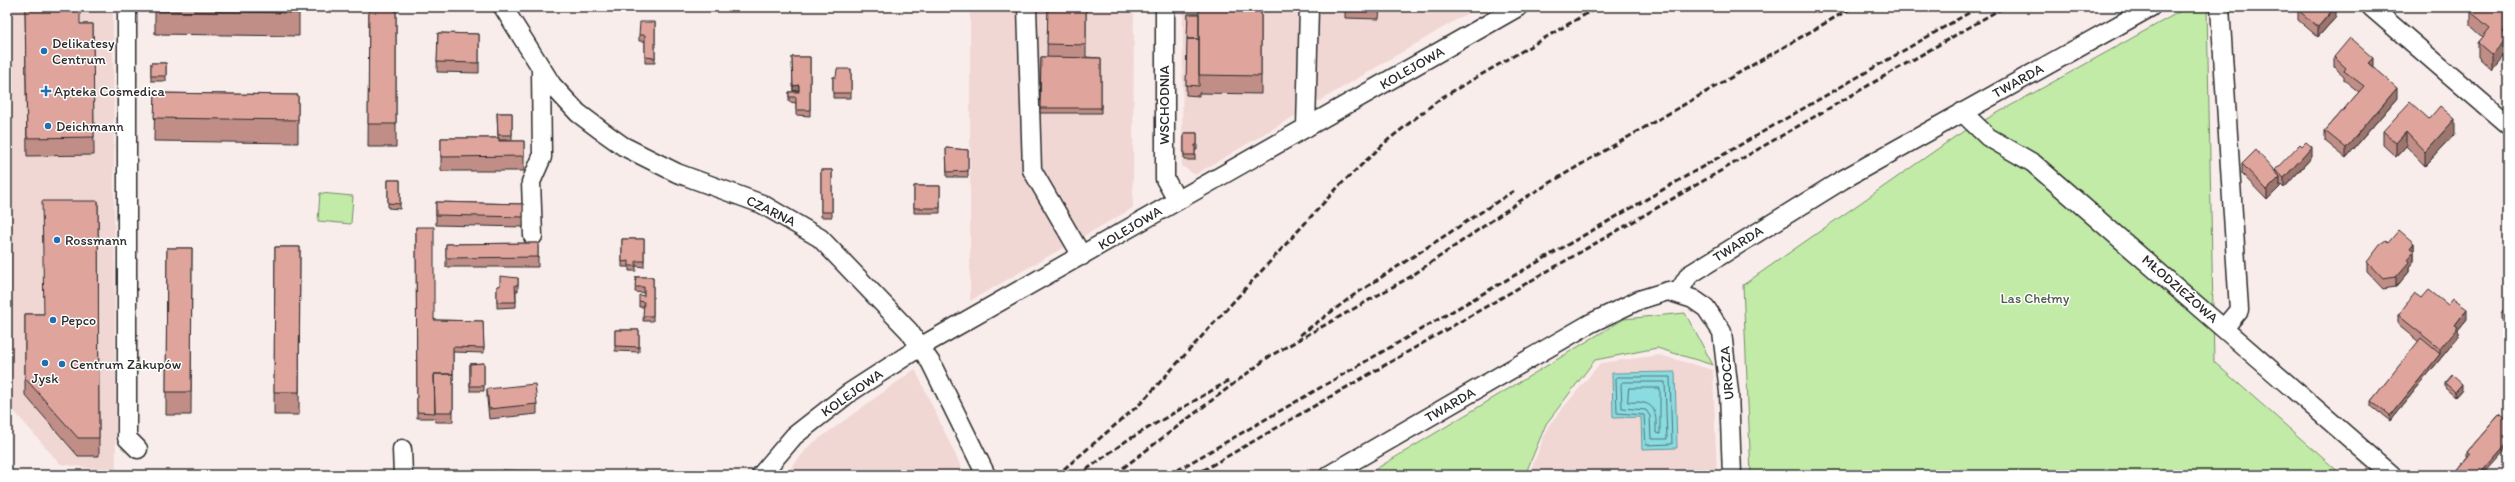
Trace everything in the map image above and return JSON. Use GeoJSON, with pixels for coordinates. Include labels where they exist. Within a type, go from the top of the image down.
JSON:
{"type":"FeatureCollection","features":[{"type":"Feature","properties":{"kind":"street"},"geometry":{"type":"LineString","coordinates":[[127,7],[127,438],[138,449]]}},
{"type":"Feature","properties":{"kind":"street","name":"CZARNA"},"geometry":{"type":"LineString","coordinates":[[503,7],[541,70],[552,85],[578,113],[623,146],[677,173],[762,204],[807,229],[838,256],[909,331],[931,363],[986,475]]}},
{"type":"Feature","properties":{"kind":"street"},"geometry":{"type":"LineString","coordinates":[[1027,7],[1032,170],[1082,256]]}},
{"type":"Feature","properties":{"kind":"street","name":"WSCHODNIA"},"geometry":{"type":"LineString","coordinates":[[1165,7],[1165,179],[1177,200]]}},
{"type":"Feature","properties":{"kind":"street"},"geometry":{"type":"LineString","coordinates":[[1306,128],[1309,7]]}},
{"type":"Feature","properties":{"kind":"street","name":"KOLEJOWA"},"geometry":{"type":"LineString","coordinates":[[761,475],[794,436],[849,393],[920,347],[1518,7]]}},
{"type":"Feature","properties":{"kind":"street","name":"TWARDA"},"geometry":{"type":"LineString","coordinates":[[1329,475],[1591,323],[1658,293],[1668,291],[1678,293],[1690,275],[1842,180],[2151,7]]}},
{"type":"Feature","properties":{"kind":"street"},"geometry":{"type":"LineString","coordinates":[[2220,7],[2239,310],[2225,327]]}},
{"type":"Feature","properties":{"kind":"street"},"geometry":{"type":"LineString","coordinates":[[2371,7],[2508,126]]}},
{"type":"Feature","properties":{"kind":"street"},"geometry":{"type":"LineString","coordinates":[[533,236],[531,182],[542,157],[541,70]]}},
{"type":"Feature","properties":{"kind":"street","name":"MŁODZIEŻOWA"},"geometry":{"type":"LineString","coordinates":[[1962,112],[1988,137],[2033,164],[2225,327],[2392,475]]}},
{"type":"Feature","properties":{"kind":"street","name":"UROCZA"},"geometry":{"type":"LineString","coordinates":[[1678,293],[1693,299],[1706,308],[1722,332],[1729,392],[1732,475]]}},
{"type":"Feature","properties":{"kind":"street"},"geometry":{"type":"LineString","coordinates":[[402,449],[403,475]]}},
{"type":"Feature","properties":{"kind":"shaded area"},"geometry":{"type":"Polygon","coordinates":[[[7,7],[113,7],[116,472],[60,464],[7,403],[7,7]]]}},
{"type":"Feature","properties":{"kind":"shaded area"},"geometry":{"type":"Polygon","coordinates":[[[970,7],[1134,7],[1133,208],[970,301],[970,7]]]}},
{"type":"Feature","properties":{"kind":"shaded area"},"geometry":{"type":"Polygon","coordinates":[[[1183,7],[1478,7],[1195,175],[1182,166],[1183,7]]]}},
{"type":"Feature","properties":{"kind":"shaded area"},"geometry":{"type":"Polygon","coordinates":[[[1660,355],[1713,370],[1717,475],[1529,475],[1548,426],[1600,363],[1660,355]]]}},
{"type":"Feature","properties":{"kind":"shaded area"},"geometry":{"type":"Polygon","coordinates":[[[915,369],[965,475],[785,475],[809,446],[915,369]]]}},
{"type":"Feature","properties":{"kind":"green space","name":"Las Chełmy"},"geometry":{"type":"Polygon","coordinates":[[[2188,7],[2207,7],[2214,362],[2342,475],[1751,475],[1743,285],[1956,136],[2188,7]]]}},
{"type":"Feature","properties":{"kind":"green space"},"geometry":{"type":"Polygon","coordinates":[[[320,193],[353,196],[351,224],[318,221],[320,193]]]}},
{"type":"Feature","properties":{"kind":"green space"},"geometry":{"type":"Polygon","coordinates":[[[1685,313],[1713,365],[1657,348],[1595,360],[1546,424],[1525,475],[1366,475],[1624,319],[1685,313]]]}},
{"type":"Feature","properties":{"kind":"water"},"geometry":{"type":"Polygon","coordinates":[[[1675,372],[1677,448],[1642,449],[1641,417],[1613,418],[1612,373],[1675,372]]]}},
{"type":"Feature","properties":{"kind":"building"},"geometry":{"type":"Polygon","coordinates":[[[25,7],[80,7],[80,24],[93,24],[94,137],[27,138],[25,7]]]}},
{"type":"Feature","properties":{"kind":"building"},"geometry":{"type":"Polygon","coordinates":[[[155,7],[299,7],[299,13],[155,11],[155,7]]]}},
{"type":"Feature","properties":{"kind":"building"},"geometry":{"type":"Polygon","coordinates":[[[369,7],[396,7],[396,124],[368,124],[369,7]]]}},
{"type":"Feature","properties":{"kind":"building"},"geometry":{"type":"Polygon","coordinates":[[[1048,7],[1086,7],[1086,45],[1047,44],[1048,7]]]}},
{"type":"Feature","properties":{"kind":"building"},"geometry":{"type":"Polygon","coordinates":[[[1199,7],[1261,7],[1261,76],[1199,75],[1199,7]]]}},
{"type":"Feature","properties":{"kind":"building"},"geometry":{"type":"Polygon","coordinates":[[[2300,7],[2335,7],[2318,27],[2298,10],[2300,7]]]}},
{"type":"Feature","properties":{"kind":"building"},"geometry":{"type":"Polygon","coordinates":[[[2475,7],[2508,7],[2508,26],[2503,32],[2508,37],[2492,55],[2478,43],[2490,28],[2471,12],[2475,7]]]}},
{"type":"Feature","properties":{"kind":"building"},"geometry":{"type":"Polygon","coordinates":[[[1188,14],[1199,14],[1199,39],[1187,39],[1188,14]]]}},
{"type":"Feature","properties":{"kind":"building"},"geometry":{"type":"Polygon","coordinates":[[[640,22],[655,22],[655,58],[645,57],[645,35],[639,35],[640,22]]]}},
{"type":"Feature","properties":{"kind":"building"},"geometry":{"type":"Polygon","coordinates":[[[438,33],[479,34],[479,63],[437,62],[438,33]]]}},
{"type":"Feature","properties":{"kind":"building"},"geometry":{"type":"Polygon","coordinates":[[[2350,38],[2373,58],[2368,63],[2397,88],[2346,148],[2325,131],[2364,86],[2344,71],[2346,68],[2334,57],[2350,38]]]}},
{"type":"Feature","properties":{"kind":"building"},"geometry":{"type":"Polygon","coordinates":[[[1187,39],[1199,39],[1199,86],[1186,85],[1187,39]]]}},
{"type":"Feature","properties":{"kind":"building"},"geometry":{"type":"Polygon","coordinates":[[[792,57],[810,57],[810,110],[796,110],[796,97],[789,97],[789,92],[799,92],[799,85],[793,86],[792,57]]]}},
{"type":"Feature","properties":{"kind":"building"},"geometry":{"type":"Polygon","coordinates":[[[1041,57],[1101,58],[1101,108],[1040,108],[1041,57]]]}},
{"type":"Feature","properties":{"kind":"building"},"geometry":{"type":"Polygon","coordinates":[[[151,63],[166,63],[166,76],[151,76],[151,63]]]}},
{"type":"Feature","properties":{"kind":"building"},"geometry":{"type":"Polygon","coordinates":[[[837,69],[851,69],[851,93],[833,93],[833,77],[836,77],[837,69]]]}},
{"type":"Feature","properties":{"kind":"building"},"geometry":{"type":"Polygon","coordinates":[[[155,93],[298,95],[298,120],[154,118],[155,93]]]}},
{"type":"Feature","properties":{"kind":"building"},"geometry":{"type":"Polygon","coordinates":[[[2410,102],[2429,119],[2440,106],[2455,119],[2425,152],[2406,132],[2396,143],[2383,131],[2410,102]]]}},
{"type":"Feature","properties":{"kind":"building"},"geometry":{"type":"Polygon","coordinates":[[[497,113],[512,113],[512,135],[498,135],[497,113]]]}},
{"type":"Feature","properties":{"kind":"building"},"geometry":{"type":"Polygon","coordinates":[[[1184,133],[1197,133],[1195,155],[1184,155],[1184,133]]]}},
{"type":"Feature","properties":{"kind":"building"},"geometry":{"type":"Polygon","coordinates":[[[441,138],[499,138],[499,141],[524,141],[524,156],[441,157],[441,138]]]}},
{"type":"Feature","properties":{"kind":"building"},"geometry":{"type":"Polygon","coordinates":[[[2306,142],[2312,147],[2284,178],[2275,170],[2300,144],[2302,146],[2306,142]]]}},
{"type":"Feature","properties":{"kind":"building"},"geometry":{"type":"Polygon","coordinates":[[[946,148],[968,150],[968,171],[947,172],[946,148]]]}},
{"type":"Feature","properties":{"kind":"building"},"geometry":{"type":"Polygon","coordinates":[[[2256,150],[2280,177],[2267,190],[2242,164],[2256,150]]]}},
{"type":"Feature","properties":{"kind":"building"},"geometry":{"type":"Polygon","coordinates":[[[821,170],[832,170],[832,212],[821,212],[821,170]]]}},
{"type":"Feature","properties":{"kind":"building"},"geometry":{"type":"Polygon","coordinates":[[[388,180],[400,180],[400,204],[388,203],[388,180]]]}},
{"type":"Feature","properties":{"kind":"building"},"geometry":{"type":"Polygon","coordinates":[[[914,186],[940,186],[940,208],[914,208],[914,186]]]}},
{"type":"Feature","properties":{"kind":"building","name":"Centrum Zakupów"},"geometry":{"type":"Polygon","coordinates":[[[42,201],[98,201],[99,438],[78,438],[25,378],[25,314],[44,314],[42,201]]]}},
{"type":"Feature","properties":{"kind":"building"},"geometry":{"type":"Polygon","coordinates":[[[436,202],[523,204],[523,217],[436,215],[436,202]]]}},
{"type":"Feature","properties":{"kind":"building"},"geometry":{"type":"Polygon","coordinates":[[[416,227],[434,227],[434,320],[483,321],[484,348],[453,347],[453,374],[434,374],[435,413],[417,412],[416,227]]]}},
{"type":"Feature","properties":{"kind":"building"},"geometry":{"type":"Polygon","coordinates":[[[2399,230],[2414,243],[2410,248],[2414,251],[2407,259],[2409,262],[2396,277],[2383,279],[2367,262],[2380,245],[2386,241],[2388,243],[2399,230]]]}},
{"type":"Feature","properties":{"kind":"building"},"geometry":{"type":"Polygon","coordinates":[[[622,239],[644,239],[644,261],[636,261],[636,266],[629,266],[629,261],[622,262],[622,239]]]}},
{"type":"Feature","properties":{"kind":"building"},"geometry":{"type":"Polygon","coordinates":[[[538,243],[538,257],[446,258],[446,244],[538,243]]]}},
{"type":"Feature","properties":{"kind":"building"},"geometry":{"type":"Polygon","coordinates":[[[275,247],[300,247],[299,392],[274,392],[275,247]]]}},
{"type":"Feature","properties":{"kind":"building"},"geometry":{"type":"Polygon","coordinates":[[[167,248],[192,248],[191,392],[166,392],[167,248]]]}},
{"type":"Feature","properties":{"kind":"building"},"geometry":{"type":"Polygon","coordinates":[[[500,276],[518,278],[518,285],[515,285],[516,302],[497,302],[497,286],[500,286],[500,276]]]}},
{"type":"Feature","properties":{"kind":"building"},"geometry":{"type":"Polygon","coordinates":[[[636,277],[653,277],[653,316],[643,316],[644,302],[639,301],[639,295],[644,296],[644,287],[635,287],[636,277]]]}},
{"type":"Feature","properties":{"kind":"building"},"geometry":{"type":"Polygon","coordinates":[[[2429,290],[2448,305],[2453,299],[2467,309],[2455,325],[2458,327],[2440,349],[2398,315],[2415,293],[2422,298],[2429,290]]]}},
{"type":"Feature","properties":{"kind":"building"},"geometry":{"type":"Polygon","coordinates":[[[2507,306],[2508,307],[2508,320],[2501,314],[2507,306]]]}},
{"type":"Feature","properties":{"kind":"building"},"geometry":{"type":"Polygon","coordinates":[[[615,330],[639,330],[639,347],[615,346],[615,330]]]}},
{"type":"Feature","properties":{"kind":"building"},"geometry":{"type":"Polygon","coordinates":[[[2421,338],[2440,354],[2390,416],[2371,401],[2421,338]]]}},
{"type":"Feature","properties":{"kind":"building"},"geometry":{"type":"Polygon","coordinates":[[[484,363],[484,386],[470,386],[470,364],[484,363]]]}},
{"type":"Feature","properties":{"kind":"building"},"geometry":{"type":"Polygon","coordinates":[[[434,374],[453,374],[453,412],[435,412],[434,374]]]}},
{"type":"Feature","properties":{"kind":"building"},"geometry":{"type":"Polygon","coordinates":[[[2452,375],[2462,384],[2455,392],[2445,383],[2452,375]]]}},
{"type":"Feature","properties":{"kind":"building"},"geometry":{"type":"Polygon","coordinates":[[[535,384],[537,404],[489,409],[487,389],[535,384]]]}},
{"type":"Feature","properties":{"kind":"building"},"geometry":{"type":"Polygon","coordinates":[[[2500,414],[2508,421],[2508,442],[2479,475],[2459,475],[2456,472],[2470,455],[2467,452],[2500,414]]]}},
{"type":"Feature","properties":{"kind":"building"},"geometry":{"type":"Polygon","coordinates":[[[502,470],[555,472],[555,475],[502,475],[502,470]]]}},
{"type":"Feature","properties":{"kind":"railway"},"geometry":{"type":"LineString","coordinates":[[1057,475],[1141,403],[1339,186],[1388,140],[1441,98],[1598,7]]}},
{"type":"Feature","properties":{"kind":"railway"},"geometry":{"type":"LineString","coordinates":[[1123,468],[1270,356],[1410,277],[1523,199],[1853,7]]}},
{"type":"Feature","properties":{"kind":"railway"},"geometry":{"type":"LineString","coordinates":[[1169,475],[1979,7]]}},
{"type":"Feature","properties":{"kind":"railway"},"geometry":{"type":"LineString","coordinates":[[1195,475],[2004,7]]}},
{"type":"Feature","properties":{"kind":"railway"},"geometry":{"type":"LineString","coordinates":[[1300,335],[1354,295],[1515,190]]}},
{"type":"Feature","properties":{"kind":"railway"},"geometry":{"type":"LineString","coordinates":[[1079,475],[1126,441],[1228,381]]}},
{"type":"Feature","properties":{"kind":"place","name":"Delikatesy Centrum"},"geometry":{"type":"Point","coordinates":[44,51]}},
{"type":"Feature","properties":{"kind":"place","name":"Apteka Cosmedica"},"geometry":{"type":"Point","coordinates":[46,91]}},
{"type":"Feature","properties":{"kind":"place","name":"Deichmann"},"geometry":{"type":"Point","coordinates":[48,126]}},
{"type":"Feature","properties":{"kind":"place","name":"Rossmann"},"geometry":{"type":"Point","coordinates":[57,240]}},
{"type":"Feature","properties":{"kind":"place","name":"Pepco"},"geometry":{"type":"Point","coordinates":[53,320]}},
{"type":"Feature","properties":{"kind":"place","name":"Jysk"},"geometry":{"type":"Point","coordinates":[45,363]}},
{"type":"Feature","properties":{"kind":"place","name":"Centrum Zakupów"},"geometry":{"type":"Point","coordinates":[62,364]}}]}
